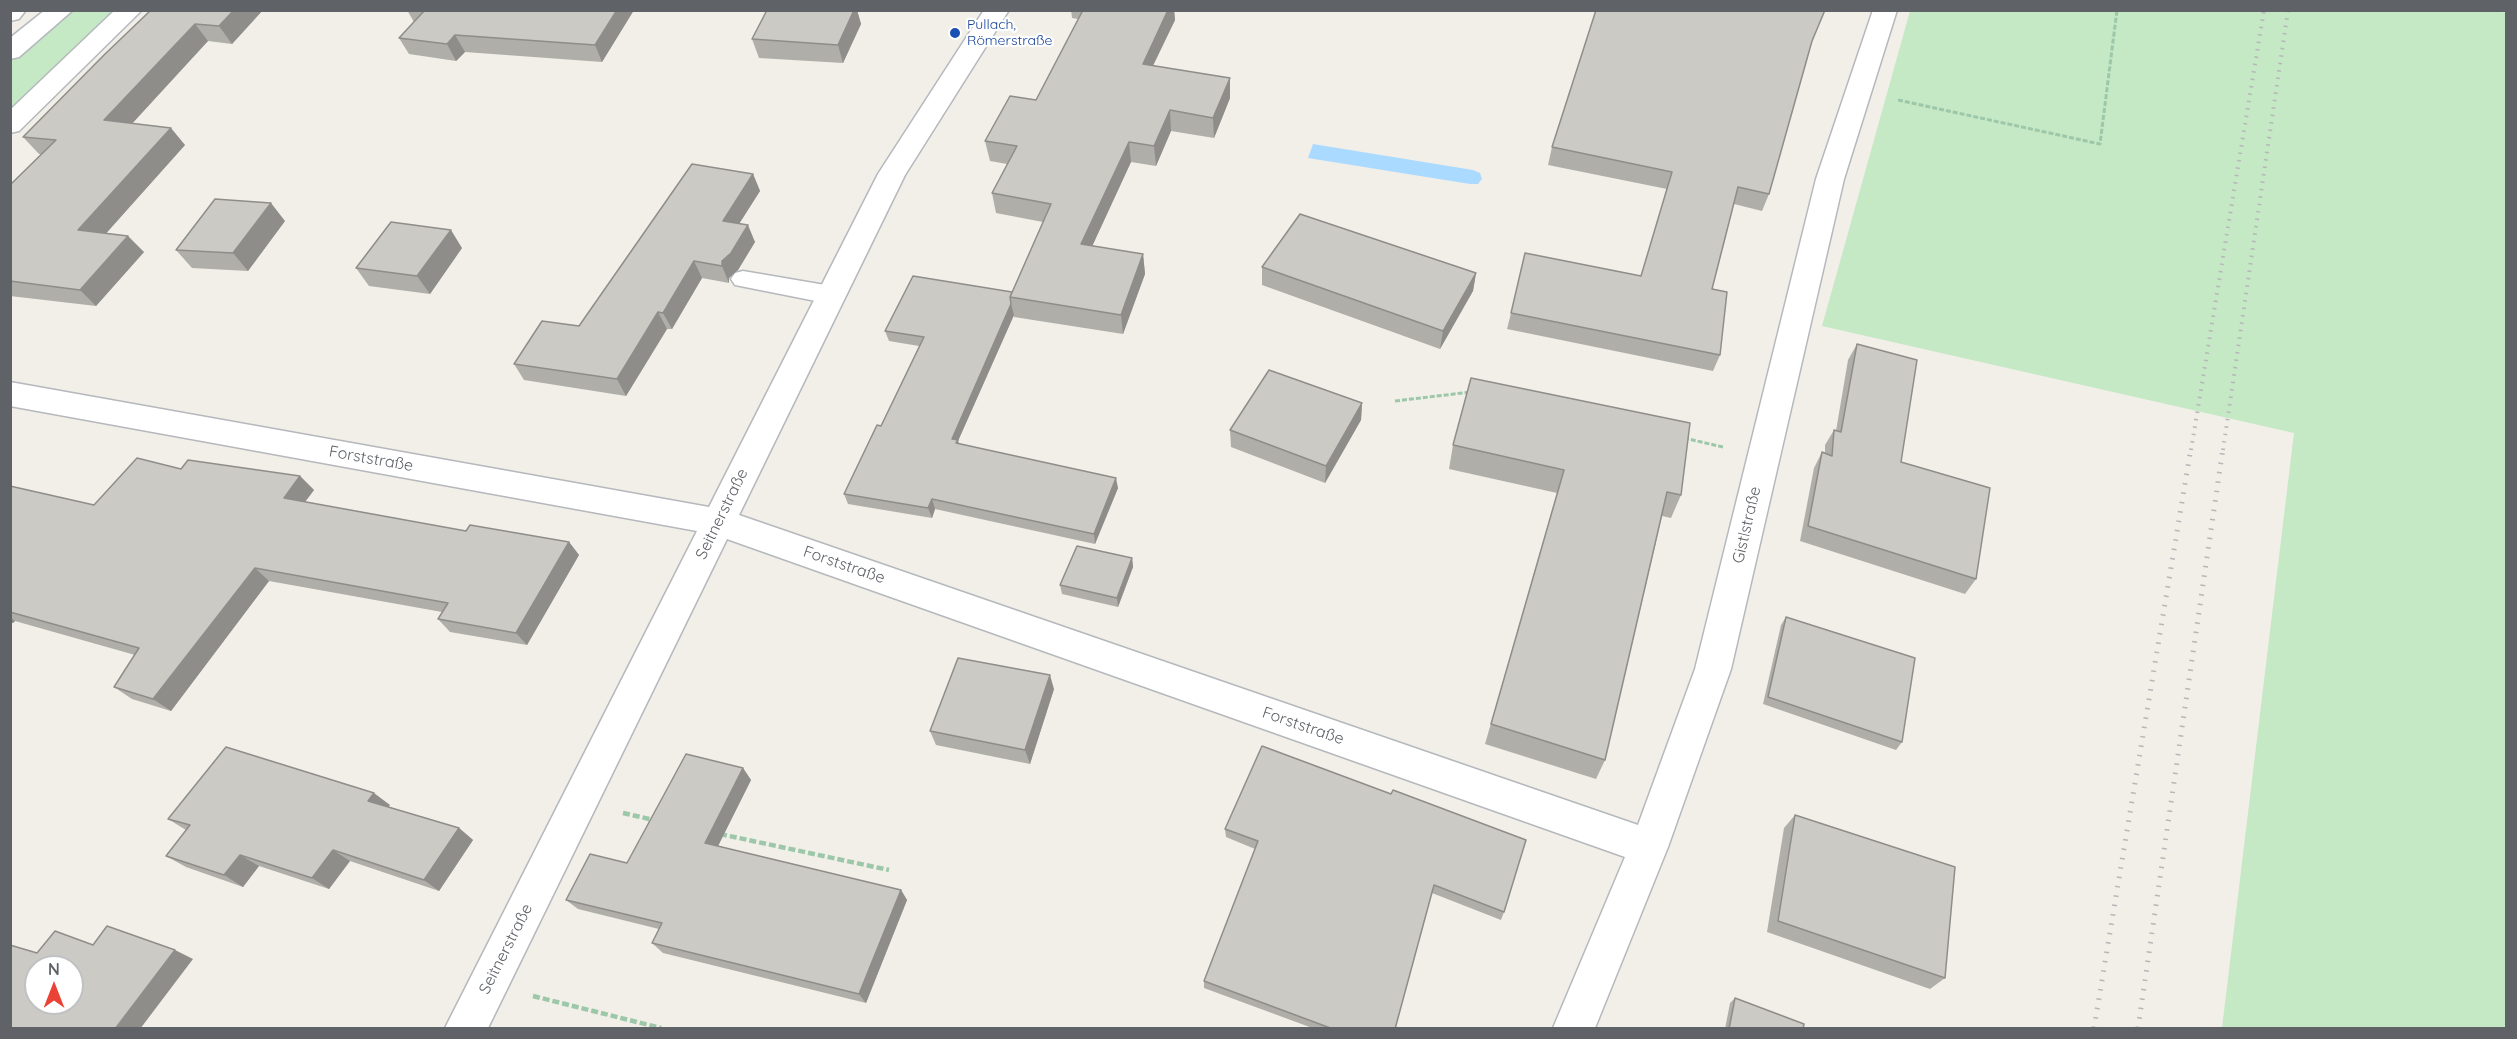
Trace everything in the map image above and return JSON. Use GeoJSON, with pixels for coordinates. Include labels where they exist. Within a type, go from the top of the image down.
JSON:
{"type":"FeatureCollection","features":[{"type":"Feature","properties":{"kind":"street"},"geometry":{"type":"LineString","coordinates":[[10,51],[60,10]]}},
{"type":"Feature","properties":{"kind":"street"},"geometry":{"type":"LineString","coordinates":[[10,125],[130,10]]}},
{"type":"Feature","properties":{"kind":"street","name":"Seitnerstraße"},"geometry":{"type":"LineString","coordinates":[[466,1029],[892,174],[997,10]]}},
{"type":"Feature","properties":{"kind":"street","name":"Gistlstraße"},"geometry":{"type":"LineString","coordinates":[[1574,1029],[1649,847],[1713,669],[1830,179],[1885,10]]}},
{"type":"Feature","properties":{"kind":"street","name":"Forststraße"},"geometry":{"type":"LineString","coordinates":[[10,394],[719,522],[1649,847]]}},
{"type":"Feature","properties":{"kind":"lane"},"geometry":{"type":"LineString","coordinates":[[743,279],[831,295]]}},
{"type":"Feature","properties":{"kind":"path"},"geometry":{"type":"LineString","coordinates":[[1858,91],[2100,144],[2117,10]]}},
{"type":"Feature","properties":{"kind":"path"},"geometry":{"type":"LineString","coordinates":[[1395,400],[1475,391]]}},
{"type":"Feature","properties":{"kind":"path"},"geometry":{"type":"LineString","coordinates":[[1683,438],[1764,456]]}},
{"type":"Feature","properties":{"kind":"path"},"geometry":{"type":"LineString","coordinates":[[579,804],[659,821]]}},
{"type":"Feature","properties":{"kind":"path"},"geometry":{"type":"LineString","coordinates":[[717,833],[889,870]]}},
{"type":"Feature","properties":{"kind":"path"},"geometry":{"type":"LineString","coordinates":[[489,984],[661,1029]]}},
{"type":"Feature","properties":{"kind":"green space"},"geometry":{"type":"Polygon","coordinates":[[[61,11],[121,11],[11,117],[10,51],[61,11]]]}},
{"type":"Feature","properties":{"kind":"green space"},"geometry":{"type":"Polygon","coordinates":[[[1910,11],[2497,11],[2506,13],[2506,1028],[2222,1028],[2294,433],[1822,326],[1910,11]]]}},
{"type":"Feature","properties":{"kind":"water"},"geometry":{"type":"Polygon","coordinates":[[[1313,144],[1473,170],[1480,173],[1482,179],[1478,184],[1470,184],[1308,158],[1313,144]]]}},
{"type":"Feature","properties":{"kind":"building"},"geometry":{"type":"Polygon","coordinates":[[[151,10],[234,10],[219,26],[195,24],[104,120],[171,128],[78,230],[128,236],[80,290],[10,281],[10,185],[56,140],[23,137],[151,10]]]}},
{"type":"Feature","properties":{"kind":"building"},"geometry":{"type":"Polygon","coordinates":[[[425,10],[617,10],[595,45],[455,35],[447,44],[399,38],[425,10]]]}},
{"type":"Feature","properties":{"kind":"building"},"geometry":{"type":"Polygon","coordinates":[[[767,10],[854,10],[838,45],[752,39],[767,10]]]}},
{"type":"Feature","properties":{"kind":"building"},"geometry":{"type":"Polygon","coordinates":[[[1083,10],[1168,10],[1143,64],[1230,78],[1213,118],[1170,110],[1154,146],[1129,142],[1081,244],[1143,254],[1121,315],[1010,297],[1051,204],[992,193],[1017,146],[985,141],[1010,96],[1036,100],[1083,10]]]}},
{"type":"Feature","properties":{"kind":"building"},"geometry":{"type":"Polygon","coordinates":[[[1596,10],[1825,10],[1812,41],[1769,194],[1738,187],[1712,289],[1727,292],[1720,355],[1511,313],[1525,253],[1641,276],[1672,172],[1552,147],[1596,10]]]}},
{"type":"Feature","properties":{"kind":"building"},"geometry":{"type":"Polygon","coordinates":[[[692,164],[753,174],[723,221],[748,225],[731,253],[722,261],[722,266],[694,261],[663,313],[658,312],[617,379],[514,364],[542,321],[579,326],[692,164]]]}},
{"type":"Feature","properties":{"kind":"building"},"geometry":{"type":"Polygon","coordinates":[[[215,199],[271,203],[233,253],[176,250],[215,199]]]}},
{"type":"Feature","properties":{"kind":"building"},"geometry":{"type":"Polygon","coordinates":[[[1300,214],[1476,273],[1443,331],[1262,267],[1300,214]]]}},
{"type":"Feature","properties":{"kind":"building"},"geometry":{"type":"Polygon","coordinates":[[[391,222],[451,230],[417,276],[356,268],[391,222]]]}},
{"type":"Feature","properties":{"kind":"building"},"geometry":{"type":"Polygon","coordinates":[[[913,276],[1012,292],[1011,304],[952,439],[958,440],[956,443],[1116,478],[1094,534],[932,499],[928,508],[844,494],[877,425],[881,426],[924,337],[885,331],[913,276]]]}},
{"type":"Feature","properties":{"kind":"building"},"geometry":{"type":"Polygon","coordinates":[[[1857,344],[1917,360],[1901,462],[1990,488],[1976,579],[1808,526],[1822,452],[1832,456],[1834,430],[1841,432],[1857,344]]]}},
{"type":"Feature","properties":{"kind":"building"},"geometry":{"type":"Polygon","coordinates":[[[1269,370],[1362,403],[1326,466],[1230,430],[1269,370]]]}},
{"type":"Feature","properties":{"kind":"building"},"geometry":{"type":"Polygon","coordinates":[[[1471,378],[1690,423],[1681,495],[1667,492],[1605,760],[1491,724],[1564,470],[1453,445],[1471,378]]]}},
{"type":"Feature","properties":{"kind":"building"},"geometry":{"type":"Polygon","coordinates":[[[137,458],[181,469],[188,460],[300,476],[284,498],[466,531],[470,525],[569,542],[516,633],[438,619],[448,603],[255,568],[153,699],[114,687],[139,648],[10,612],[10,486],[94,505],[137,458]]]}},
{"type":"Feature","properties":{"kind":"building"},"geometry":{"type":"Polygon","coordinates":[[[1077,546],[1132,558],[1117,598],[1060,585],[1077,546]]]}},
{"type":"Feature","properties":{"kind":"building"},"geometry":{"type":"Polygon","coordinates":[[[1786,617],[1915,658],[1902,742],[1768,697],[1786,617]]]}},
{"type":"Feature","properties":{"kind":"building"},"geometry":{"type":"Polygon","coordinates":[[[958,658],[1050,675],[1025,750],[930,731],[958,658]]]}},
{"type":"Feature","properties":{"kind":"building"},"geometry":{"type":"Polygon","coordinates":[[[1262,746],[1391,794],[1393,790],[1526,840],[1504,912],[1434,885],[1395,1029],[1333,1029],[1204,981],[1258,841],[1225,829],[1262,746]]]}},
{"type":"Feature","properties":{"kind":"building"},"geometry":{"type":"Polygon","coordinates":[[[226,747],[374,793],[368,801],[459,828],[424,880],[333,850],[312,878],[240,855],[224,875],[166,856],[190,825],[168,819],[226,747]]]}},
{"type":"Feature","properties":{"kind":"building"},"geometry":{"type":"Polygon","coordinates":[[[686,754],[743,768],[705,843],[901,890],[859,994],[652,943],[662,923],[566,900],[590,854],[627,863],[686,754]]]}},
{"type":"Feature","properties":{"kind":"building"},"geometry":{"type":"Polygon","coordinates":[[[1795,815],[1955,867],[1945,978],[1778,921],[1795,815]]]}},
{"type":"Feature","properties":{"kind":"building"},"geometry":{"type":"Polygon","coordinates":[[[107,926],[175,950],[115,1029],[10,1029],[10,945],[37,953],[55,931],[93,945],[107,926]]]}},
{"type":"Feature","properties":{"kind":"building"},"geometry":{"type":"Polygon","coordinates":[[[1735,998],[1804,1024],[1803,1029],[1729,1029],[1735,998]]]}},
{"type":"Feature","properties":{"kind":"railway"},"geometry":{"type":"LineString","coordinates":[[2191,450],[2264,10]]}},
{"type":"Feature","properties":{"kind":"railway"},"geometry":{"type":"LineString","coordinates":[[2223,450],[2288,10]]}},
{"type":"Feature","properties":{"kind":"railway"},"geometry":{"type":"LineString","coordinates":[[2094,1028],[2191,448]]}},
{"type":"Feature","properties":{"kind":"railway"},"geometry":{"type":"LineString","coordinates":[[2138,1028],[2223,448]]}},
{"type":"Feature","properties":{"kind":"place","name":"Pullach, Römerstraße"},"geometry":{"type":"Point","coordinates":[955,33]}}]}
